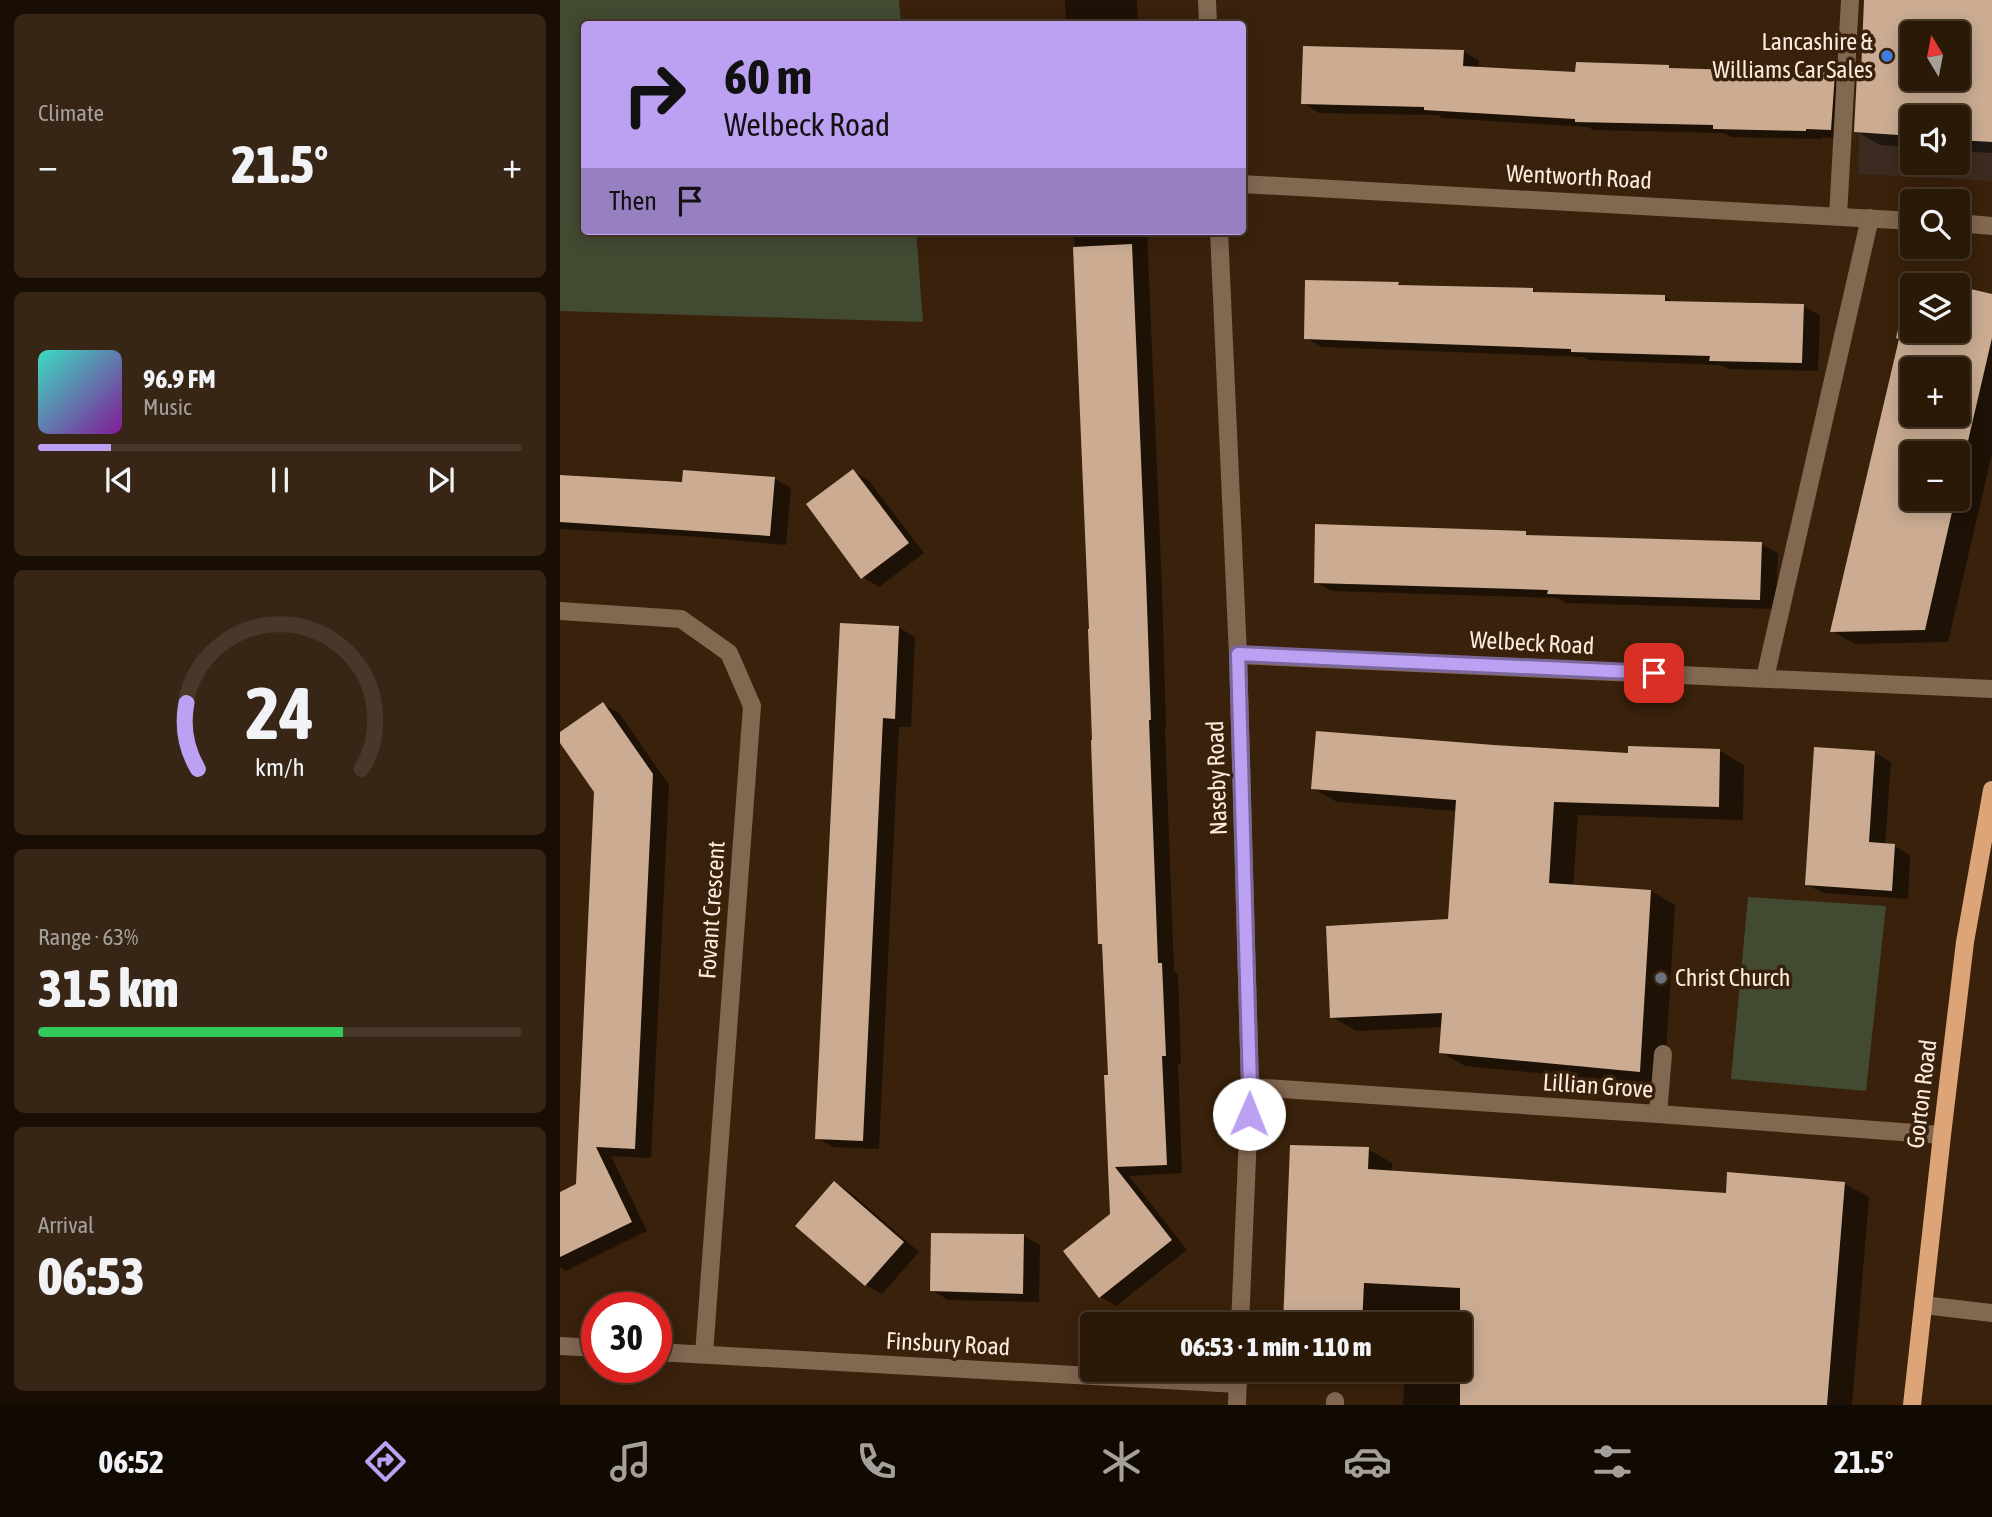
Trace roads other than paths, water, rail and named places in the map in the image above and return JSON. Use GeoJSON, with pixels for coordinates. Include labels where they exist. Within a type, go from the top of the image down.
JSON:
{"type":"FeatureCollection","features":[{"type":"Feature","properties":{"kind":"main road","name":"Gorton Road"},"geometry":{"type":"LineString","coordinates":[[1912,1405],[1965,942],[1992,790]]}},
{"type":"Feature","properties":{"kind":"street"},"geometry":{"type":"LineString","coordinates":[[1207,0],[1208,21]]}},
{"type":"Feature","properties":{"kind":"street"},"geometry":{"type":"LineString","coordinates":[[1838,216],[1850,0]]}},
{"type":"Feature","properties":{"kind":"street","name":"Wentworth Road"},"geometry":{"type":"LineString","coordinates":[[1246,184],[1900,219]]}},
{"type":"Feature","properties":{"kind":"street"},"geometry":{"type":"LineString","coordinates":[[1765,678],[1870,218]]}},
{"type":"Feature","properties":{"kind":"street"},"geometry":{"type":"LineString","coordinates":[[1970,224],[1992,226]]}},
{"type":"Feature","properties":{"kind":"street","name":"Naseby Road"},"geometry":{"type":"LineString","coordinates":[[1219,235],[1238,654],[1250,1087],[1241,1312]]}},
{"type":"Feature","properties":{"kind":"street","name":"Fovant Crescent"},"geometry":{"type":"LineString","coordinates":[[560,611],[681,619],[729,653],[752,706],[704,1354]]}},
{"type":"Feature","properties":{"kind":"street","name":"Welbeck Road"},"geometry":{"type":"LineString","coordinates":[[1238,654],[1992,689]]}},
{"type":"Feature","properties":{"kind":"street"},"geometry":{"type":"LineString","coordinates":[[1658,1114],[1663,1054]]}},
{"type":"Feature","properties":{"kind":"street","name":"Lillian Grove"},"geometry":{"type":"LineString","coordinates":[[1250,1087],[1941,1135]]}},
{"type":"Feature","properties":{"kind":"street"},"geometry":{"type":"LineString","coordinates":[[1923,1305],[1992,1313]]}},
{"type":"Feature","properties":{"kind":"street"},"geometry":{"type":"LineString","coordinates":[[560,1346],[581,1347]]}},
{"type":"Feature","properties":{"kind":"street","name":"Finsbury Road"},"geometry":{"type":"LineString","coordinates":[[672,1353],[1080,1370]]}},
{"type":"Feature","properties":{"kind":"street"},"geometry":{"type":"LineString","coordinates":[[1237,1405],[1238,1382]]}},
{"type":"Feature","properties":{"kind":"place","name":"Lancashire & Williams Car Sales"},"geometry":{"type":"Point","coordinates":[1887,56]}},
{"type":"Feature","properties":{"kind":"place","name":"Christ Church"},"geometry":{"type":"Point","coordinates":[1661,978]}}]}
